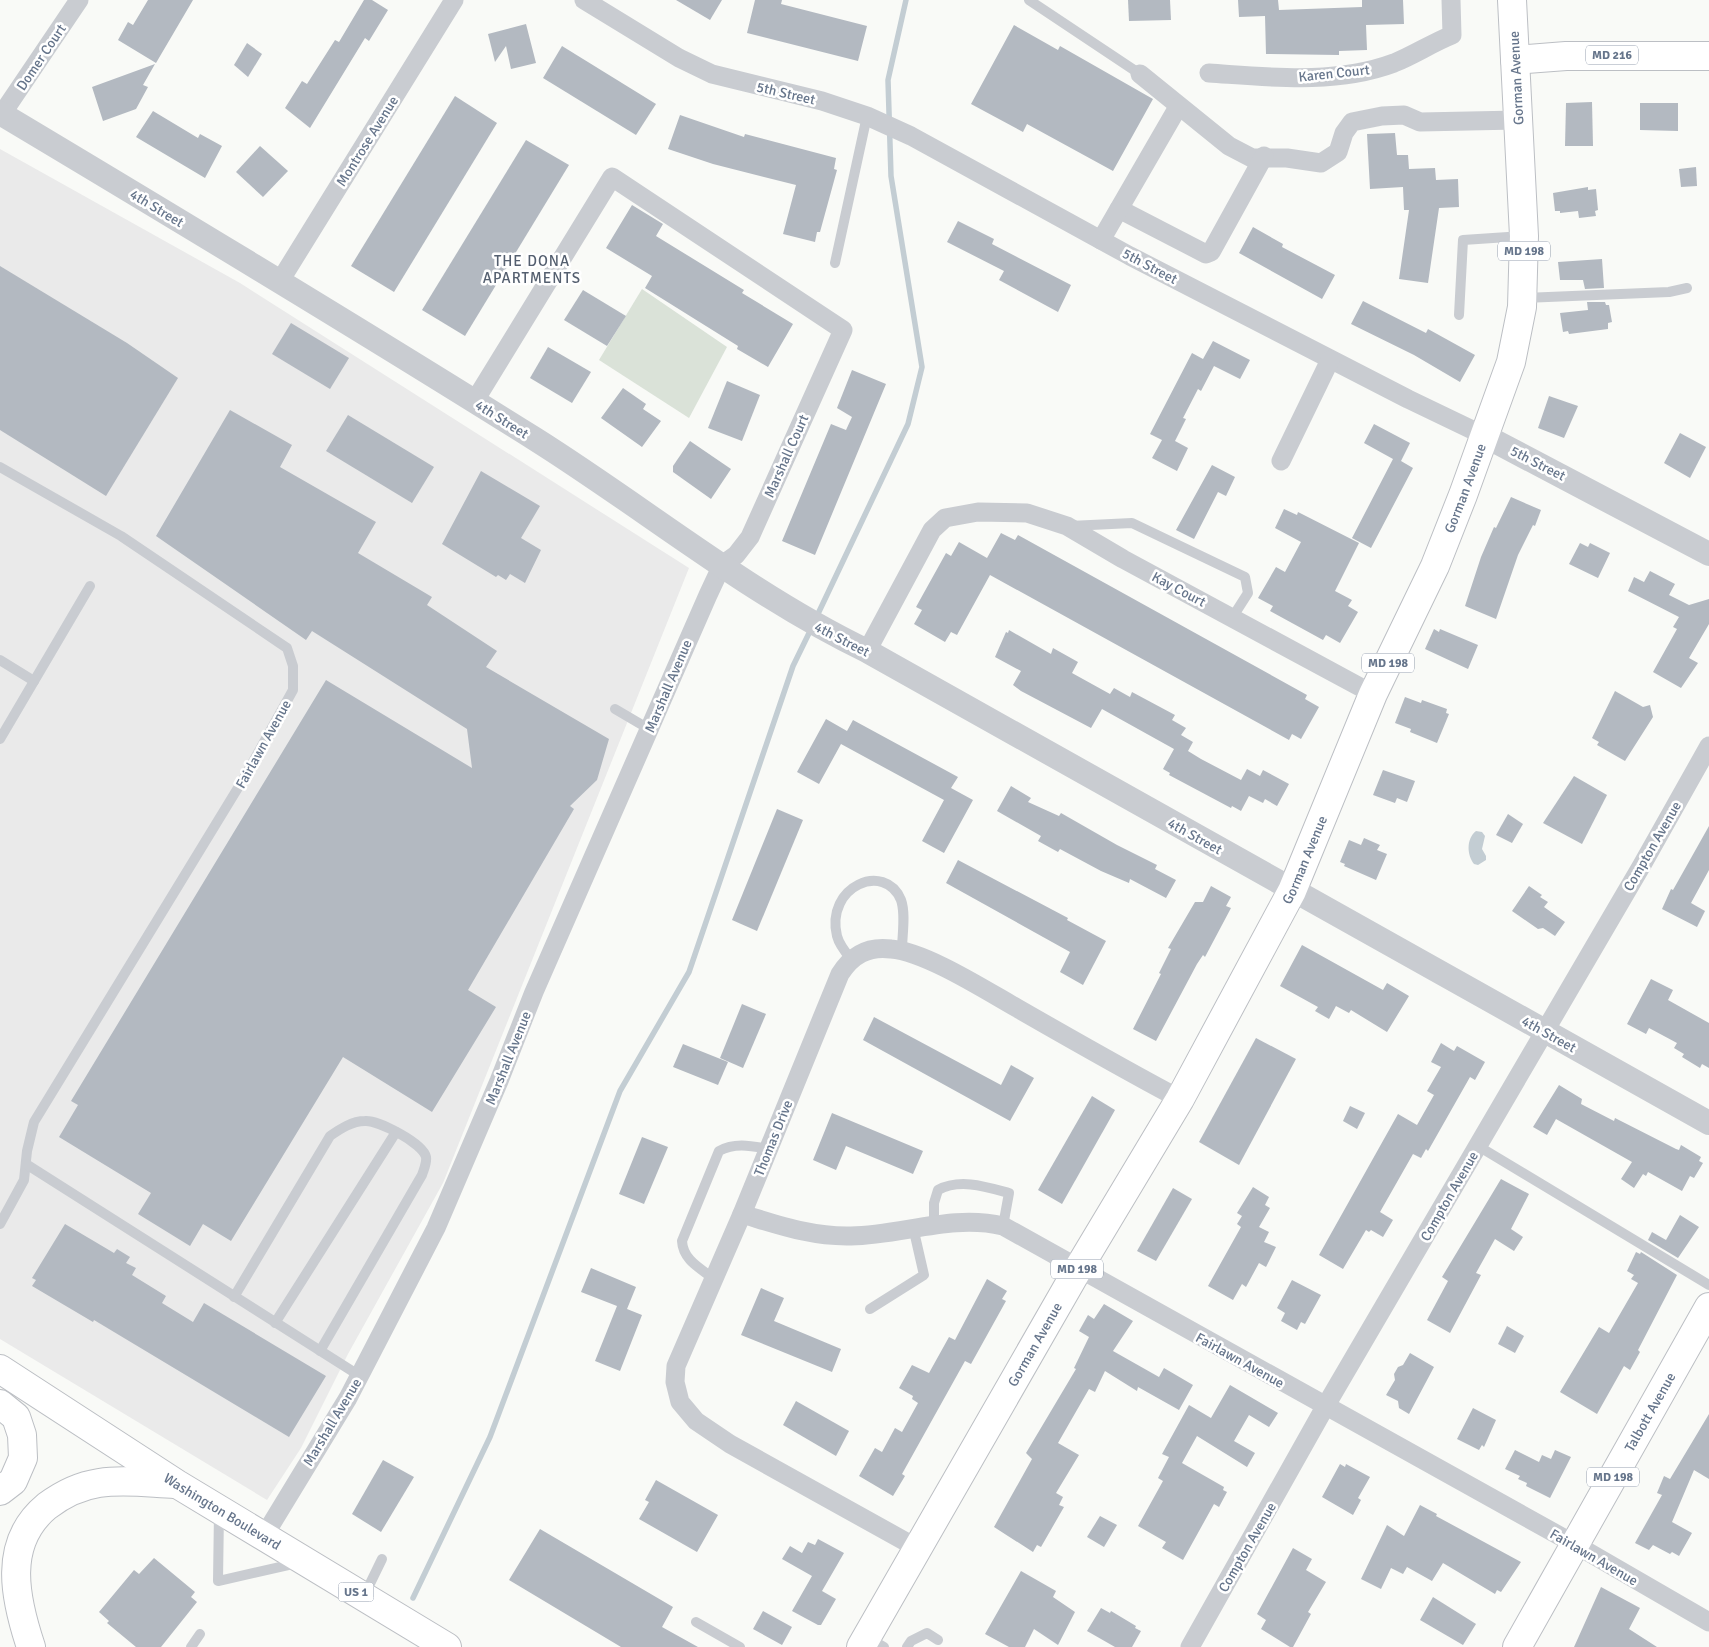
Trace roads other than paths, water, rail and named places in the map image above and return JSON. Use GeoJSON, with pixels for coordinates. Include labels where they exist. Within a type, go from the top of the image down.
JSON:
{"type":"FeatureCollection","features":[{"type":"Feature","properties":{"kind":"main road","name":"Gorman Avenue"},"geometry":{"type":"LineString","coordinates":[[870,1644],[917,1548],[1078,1269],[1180,1099],[1292,891],[1373,694],[1435,566],[1512,362],[1522,298],[1524,236],[1512,0]]}},
{"type":"Feature","properties":{"kind":"main road","name":"MD 216"},"geometry":{"type":"LineString","coordinates":[[1515,60],[1566,56],[1709,56]]}},
{"type":"Feature","properties":{"kind":"main road","name":"Talbott Avenue"},"geometry":{"type":"LineString","coordinates":[[1517,1647],[1708,1312]]}},
{"type":"Feature","properties":{"kind":"main road","name":"Washington Boulevard"},"geometry":{"type":"LineString","coordinates":[[0,1370],[177,1484],[447,1647]]}},
{"type":"Feature","properties":{"kind":"main road"},"geometry":{"type":"LineString","coordinates":[[0,1404],[16,1417],[22,1435],[23,1458],[12,1481],[0,1491]]}},
{"type":"Feature","properties":{"kind":"main road"},"geometry":{"type":"LineString","coordinates":[[31,1647],[17,1597],[16,1561],[22,1538],[39,1513],[69,1492],[99,1483],[117,1481],[177,1484]]}},
{"type":"Feature","properties":{"kind":"main road"},"geometry":{"type":"LineString","coordinates":[[0,1611],[31,1647]]}},
{"type":"Feature","properties":{"kind":"street","name":"Domer Court"},"geometry":{"type":"LineString","coordinates":[[1,114],[79,0]]}},
{"type":"Feature","properties":{"kind":"street","name":"Montrose Avenue"},"geometry":{"type":"LineString","coordinates":[[280,281],[454,0]]}},
{"type":"Feature","properties":{"kind":"street","name":"5th Street"},"geometry":{"type":"LineString","coordinates":[[584,0],[679,58],[712,74],[822,101],[867,116],[911,136],[1101,240],[1330,360],[1485,436],[1709,554]]}},
{"type":"Feature","properties":{"kind":"street","name":"Karen Court"},"geometry":{"type":"LineString","coordinates":[[1209,73],[1309,78],[1351,73],[1394,63],[1452,35],[1451,0]]}},
{"type":"Feature","properties":{"kind":"street"},"geometry":{"type":"LineString","coordinates":[[1140,74],[1178,107],[1229,146],[1252,158],[1264,156],[1321,163],[1338,152],[1344,133],[1352,122],[1382,116],[1404,115],[1420,122],[1518,120]]}},
{"type":"Feature","properties":{"kind":"street"},"geometry":{"type":"LineString","coordinates":[[1101,240],[1178,107]]}},
{"type":"Feature","properties":{"kind":"street","name":"4th Street"},"geometry":{"type":"LineString","coordinates":[[1,114],[280,281],[611,488],[800,617],[867,652],[1709,1123]]}},
{"type":"Feature","properties":{"kind":"street"},"geometry":{"type":"LineString","coordinates":[[1119,209],[1206,254],[1211,252],[1264,156]]}},
{"type":"Feature","properties":{"kind":"street","name":"Marshall Court"},"geometry":{"type":"LineString","coordinates":[[474,402],[612,177],[843,330],[750,537],[736,555],[722,565]]}},
{"type":"Feature","properties":{"kind":"street"},"geometry":{"type":"LineString","coordinates":[[1281,461],[1330,360]]}},
{"type":"Feature","properties":{"kind":"street","name":"Kay Court"},"geometry":{"type":"LineString","coordinates":[[867,652],[932,530],[945,518],[978,512],[1027,513],[1067,526],[1373,694]]}},
{"type":"Feature","properties":{"kind":"street","name":"Marshall Avenue"},"geometry":{"type":"LineString","coordinates":[[264,1536],[360,1376],[417,1267],[454,1188],[538,983],[722,565]]}},
{"type":"Feature","properties":{"kind":"street","name":"Compton Avenue"},"geometry":{"type":"LineString","coordinates":[[1190,1647],[1325,1407],[1545,1032],[1709,746]]}},
{"type":"Feature","properties":{"kind":"street"},"geometry":{"type":"LineString","coordinates":[[851,960],[872,949],[902,950],[981,988],[1180,1099]]}},
{"type":"Feature","properties":{"kind":"street","name":"Thomas Drive"},"geometry":{"type":"LineString","coordinates":[[851,960],[840,974],[742,1214],[676,1366],[677,1394],[686,1411],[696,1421],[730,1444],[917,1548]]}},
{"type":"Feature","properties":{"kind":"street","name":"Fairlawn Avenue"},"geometry":{"type":"LineString","coordinates":[[742,1214],[811,1234],[852,1236],[934,1224],[973,1221],[1004,1226],[1325,1407],[1576,1545],[1709,1622]]}},
{"type":"Feature","properties":{"kind":"lane"},"geometry":{"type":"LineString","coordinates":[[1028,0],[1140,74]]}},
{"type":"Feature","properties":{"kind":"lane"},"geometry":{"type":"LineString","coordinates":[[835,263],[867,116]]}},
{"type":"Feature","properties":{"kind":"lane"},"geometry":{"type":"LineString","coordinates":[[1459,315],[1463,240],[1524,236]]}},
{"type":"Feature","properties":{"kind":"lane"},"geometry":{"type":"LineString","coordinates":[[1522,298],[1669,292],[1687,288]]}},
{"type":"Feature","properties":{"kind":"lane","name":"Fairlawn Avenue"},"geometry":{"type":"LineString","coordinates":[[0,467],[121,536],[287,648],[293,666],[293,690],[258,754],[66,1074],[34,1122],[26,1151],[26,1172],[21,1188],[0,1224]]}},
{"type":"Feature","properties":{"kind":"lane"},"geometry":{"type":"LineString","coordinates":[[1067,526],[1132,523],[1245,577],[1248,593],[1232,618]]}},
{"type":"Feature","properties":{"kind":"lane"},"geometry":{"type":"LineString","coordinates":[[0,739],[90,586]]}},
{"type":"Feature","properties":{"kind":"lane"},"geometry":{"type":"LineString","coordinates":[[0,660],[34,681]]}},
{"type":"Feature","properties":{"kind":"lane"},"geometry":{"type":"LineString","coordinates":[[615,710],[649,729]]}},
{"type":"Feature","properties":{"kind":"lane"},"geometry":{"type":"LineString","coordinates":[[851,960],[837,938],[835,918],[843,896],[858,884],[868,881],[883,884],[894,890],[901,901],[902,950]]}},
{"type":"Feature","properties":{"kind":"lane"},"geometry":{"type":"LineString","coordinates":[[234,1297],[330,1136],[342,1127],[366,1120],[396,1132],[421,1146],[426,1156],[426,1166],[320,1351]]}},
{"type":"Feature","properties":{"kind":"lane"},"geometry":{"type":"LineString","coordinates":[[276,1323],[396,1132]]}},
{"type":"Feature","properties":{"kind":"lane"},"geometry":{"type":"LineString","coordinates":[[714,1278],[688,1258],[683,1250],[682,1241],[719,1151],[729,1145],[769,1148]]}},
{"type":"Feature","properties":{"kind":"lane"},"geometry":{"type":"LineString","coordinates":[[1478,1146],[1709,1286]]}},
{"type":"Feature","properties":{"kind":"lane"},"geometry":{"type":"LineString","coordinates":[[26,1164],[360,1376]]}},
{"type":"Feature","properties":{"kind":"lane"},"geometry":{"type":"LineString","coordinates":[[934,1224],[934,1203],[938,1190],[950,1183],[986,1187],[1009,1193],[1004,1226]]}},
{"type":"Feature","properties":{"kind":"lane"},"geometry":{"type":"LineString","coordinates":[[870,1309],[924,1274],[913,1227]]}},
{"type":"Feature","properties":{"kind":"lane"},"geometry":{"type":"LineString","coordinates":[[219,1508],[218,1581],[306,1561]]}},
{"type":"Feature","properties":{"kind":"lane"},"geometry":{"type":"LineString","coordinates":[[364,1596],[382,1560]]}},
{"type":"Feature","properties":{"kind":"lane"},"geometry":{"type":"LineString","coordinates":[[696,1622],[740,1647]]}},
{"type":"Feature","properties":{"kind":"lane"},"geometry":{"type":"LineString","coordinates":[[906,1647],[911,1641],[926,1633],[938,1640]]}},
{"type":"Feature","properties":{"kind":"lane"},"geometry":{"type":"LineString","coordinates":[[190,1647],[200,1634]]}},
{"type":"Feature","properties":{"kind":"waterway"},"geometry":{"type":"LineString","coordinates":[[816,618],[908,424],[922,367],[891,176],[888,80],[906,0]]}},
{"type":"Feature","properties":{"kind":"waterway"},"geometry":{"type":"LineString","coordinates":[[413,1598],[490,1437],[620,1091],[689,972],[793,666],[812,627]]}},
{"type":"Feature","properties":{"kind":"district","name":"THE DONA APARTMENTS"},"geometry":{"type":"Point","coordinates":[532,270]}}]}
